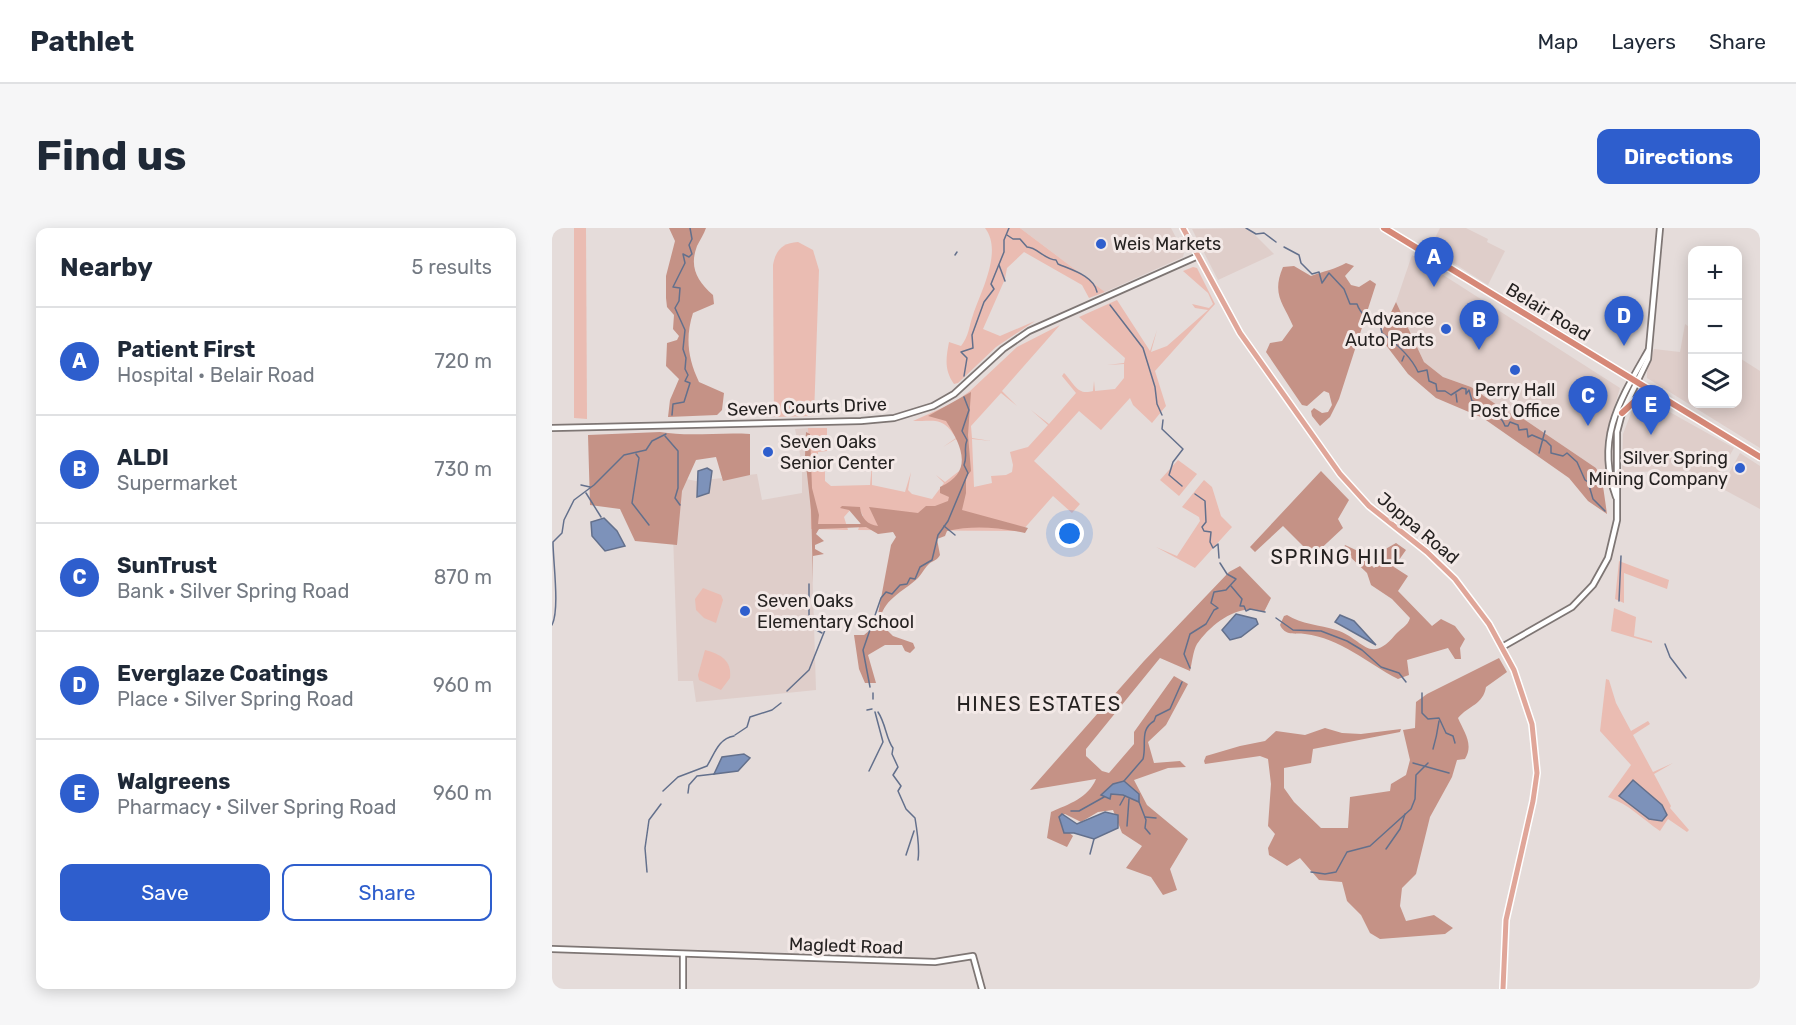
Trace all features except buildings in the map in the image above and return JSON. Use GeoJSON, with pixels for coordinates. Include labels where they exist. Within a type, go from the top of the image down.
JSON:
{"type":"FeatureCollection","features":[{"type":"Feature","properties":{"kind":"highway","name":"Belair Road"},"geometry":{"type":"LineString","coordinates":[[1384,228],[1760,458]]}},
{"type":"Feature","properties":{"kind":"highway"},"geometry":{"type":"LineString","coordinates":[[1622,413],[1640,399],[1664,399]]}},
{"type":"Feature","properties":{"kind":"main road","name":"Joppa Road"},"geometry":{"type":"LineString","coordinates":[[1183,228],[1240,333],[1345,481],[1369,506],[1448,572],[1477,606],[1503,647],[1529,711],[1537,765],[1533,801],[1506,920],[1503,989]]}},
{"type":"Feature","properties":{"kind":"street"},"geometry":{"type":"LineString","coordinates":[[1617,500],[1609,464],[1609,435],[1615,411],[1648,358],[1660,228]]}},
{"type":"Feature","properties":{"kind":"street","name":"Seven Courts Drive"},"geometry":{"type":"LineString","coordinates":[[552,428],[861,421],[909,415],[954,394],[1003,349],[1029,332],[1198,256]]}},
{"type":"Feature","properties":{"kind":"street"},"geometry":{"type":"LineString","coordinates":[[1503,647],[1563,613],[1587,592],[1600,574],[1611,548],[1617,520],[1616,443],[1622,413],[1634,382]]}},
{"type":"Feature","properties":{"kind":"street"},"geometry":{"type":"LineString","coordinates":[[552,949],[683,954],[683,989]]}},
{"type":"Feature","properties":{"kind":"street","name":"Magledt Road"},"geometry":{"type":"LineString","coordinates":[[683,954],[934,962],[973,956],[982,989]]}},
{"type":"Feature","properties":{"kind":"shaded area"},"geometry":{"type":"Polygon","coordinates":[[[574,228],[586,228],[587,419],[574,418],[574,228]]]}},
{"type":"Feature","properties":{"kind":"shaded area"},"geometry":{"type":"Polygon","coordinates":[[[669,228],[706,228],[697,246],[694,267],[699,279],[713,295],[714,304],[693,313],[688,340],[692,365],[699,382],[724,393],[722,410],[717,415],[668,417],[670,400],[679,379],[666,366],[667,343],[677,340],[679,336],[673,329],[674,315],[667,307],[666,298],[666,276],[675,241],[669,228]]]}},
{"type":"Feature","properties":{"kind":"shaded area"},"geometry":{"type":"Polygon","coordinates":[[[985,228],[1020,228],[1105,292],[1089,298],[1082,285],[1024,252],[1007,268],[1005,279],[983,329],[1000,336],[1035,321],[996,347],[958,383],[954,384],[947,364],[949,342],[961,346],[964,342],[989,271],[992,248],[985,228]]]}},
{"type":"Feature","properties":{"kind":"shaded area"},"geometry":{"type":"Polygon","coordinates":[[[1020,228],[1171,228],[1184,253],[1183,257],[1105,292],[1020,228]]]}},
{"type":"Feature","properties":{"kind":"shaded area"},"geometry":{"type":"Polygon","coordinates":[[[1248,228],[1274,254],[1218,280],[1192,229],[1248,228]]]}},
{"type":"Feature","properties":{"kind":"shaded area"},"geometry":{"type":"Polygon","coordinates":[[[1440,228],[1466,228],[1505,251],[1488,285],[1430,248],[1440,228]]]}},
{"type":"Feature","properties":{"kind":"shaded area"},"geometry":{"type":"Polygon","coordinates":[[[798,242],[813,250],[819,270],[814,416],[774,417],[773,265],[781,248],[798,242]]]}},
{"type":"Feature","properties":{"kind":"shaded area"},"geometry":{"type":"Polygon","coordinates":[[[1412,255],[1620,388],[1605,439],[1605,474],[1522,418],[1507,412],[1471,387],[1443,377],[1424,362],[1396,302],[1412,255]]]}},
{"type":"Feature","properties":{"kind":"shaded area"},"geometry":{"type":"Polygon","coordinates":[[[1346,263],[1354,266],[1345,276],[1351,285],[1359,287],[1370,280],[1376,284],[1339,399],[1330,417],[1320,426],[1311,411],[1314,408],[1322,413],[1328,412],[1332,405],[1329,393],[1324,391],[1307,406],[1302,405],[1266,352],[1270,343],[1282,341],[1293,326],[1280,299],[1278,285],[1283,267],[1294,266],[1311,276],[1346,263]]]}},
{"type":"Feature","properties":{"kind":"shaded area"},"geometry":{"type":"Polygon","coordinates":[[[1193,267],[1197,268],[1215,304],[1155,371],[1166,406],[1152,423],[1133,405],[1130,398],[1101,430],[1079,411],[1034,461],[1080,504],[1072,513],[1053,496],[1022,531],[858,530],[863,516],[860,510],[852,508],[844,517],[848,530],[811,529],[808,428],[827,428],[827,451],[818,452],[818,464],[825,464],[825,481],[831,486],[870,485],[872,464],[872,485],[905,492],[911,472],[908,490],[912,494],[932,499],[944,483],[936,475],[945,482],[963,468],[964,451],[956,439],[943,447],[956,438],[943,423],[913,421],[953,403],[970,391],[1017,347],[1060,325],[1002,391],[1017,406],[1001,393],[971,426],[972,438],[991,441],[972,439],[974,487],[992,483],[991,476],[1006,475],[1012,472],[1010,452],[1028,447],[1048,425],[1031,410],[1049,424],[1076,393],[1062,376],[1064,373],[1076,388],[1083,392],[1093,391],[1094,381],[1095,391],[1115,389],[1124,378],[1124,364],[1107,365],[1124,363],[1125,358],[1079,317],[1117,300],[1150,351],[1157,330],[1151,352],[1167,346],[1208,310],[1195,308],[1192,304],[1209,308],[1213,304],[1208,293],[1183,271],[1193,267]]]}},
{"type":"Feature","properties":{"kind":"shaded area"},"geometry":{"type":"Polygon","coordinates":[[[1396,302],[1424,362],[1443,377],[1471,387],[1507,412],[1522,418],[1596,468],[1602,479],[1607,514],[1588,501],[1569,478],[1483,418],[1436,398],[1408,374],[1382,340],[1382,331],[1396,302]]]}},
{"type":"Feature","properties":{"kind":"shaded area"},"geometry":{"type":"Polygon","coordinates":[[[1685,324],[1688,326],[1688,403],[1647,378],[1647,370],[1654,349],[1680,352],[1685,324]]]}},
{"type":"Feature","properties":{"kind":"shaded area"},"geometry":{"type":"Polygon","coordinates":[[[1742,360],[1760,371],[1760,448],[1695,408],[1742,408],[1742,360]]]}},
{"type":"Feature","properties":{"kind":"shaded area"},"geometry":{"type":"Polygon","coordinates":[[[971,392],[968,435],[971,471],[966,477],[966,493],[962,510],[1028,528],[1025,533],[995,528],[966,528],[947,531],[945,536],[937,539],[939,557],[889,602],[881,615],[880,623],[893,636],[913,643],[915,648],[910,653],[905,651],[902,645],[885,645],[868,655],[876,683],[865,683],[859,669],[854,635],[864,635],[876,625],[891,545],[896,537],[893,532],[878,534],[866,527],[819,529],[816,534],[824,541],[815,545],[815,549],[824,554],[813,556],[813,583],[811,510],[805,456],[806,432],[810,434],[812,488],[819,515],[818,524],[861,524],[849,510],[840,508],[842,506],[860,507],[865,520],[878,526],[869,507],[918,513],[926,506],[935,506],[948,501],[949,497],[940,493],[940,487],[958,474],[962,458],[960,449],[946,421],[928,416],[971,392]]]}},
{"type":"Feature","properties":{"kind":"shaded area"},"geometry":{"type":"Polygon","coordinates":[[[1650,401],[1734,448],[1713,484],[1690,471],[1622,472],[1623,434],[1633,408],[1639,402],[1650,401]]]}},
{"type":"Feature","properties":{"kind":"shaded area","name":"Seven Oaks Elementary School"},"geometry":{"type":"Polygon","coordinates":[[[808,428],[816,690],[696,702],[693,681],[678,681],[671,476],[696,481],[757,474],[762,500],[802,493],[802,464],[795,429],[808,428]]]}},
{"type":"Feature","properties":{"kind":"shaded area"},"geometry":{"type":"Polygon","coordinates":[[[660,432],[750,434],[750,475],[723,481],[716,457],[696,460],[682,491],[677,545],[635,541],[620,509],[590,505],[588,435],[660,432]]]}},
{"type":"Feature","properties":{"kind":"shaded area"},"geometry":{"type":"Polygon","coordinates":[[[1740,453],[1760,466],[1760,509],[1721,488],[1740,453]]]}},
{"type":"Feature","properties":{"kind":"shaded area"},"geometry":{"type":"Polygon","coordinates":[[[1178,460],[1197,474],[1179,496],[1160,480],[1178,460]]]}},
{"type":"Feature","properties":{"kind":"shaded area"},"geometry":{"type":"Polygon","coordinates":[[[1321,471],[1349,500],[1338,519],[1343,528],[1313,556],[1283,526],[1255,552],[1250,547],[1321,471]]]}},
{"type":"Feature","properties":{"kind":"shaded area"},"geometry":{"type":"Polygon","coordinates":[[[1204,480],[1212,487],[1221,516],[1232,527],[1195,568],[1156,547],[1177,556],[1200,521],[1199,517],[1182,507],[1204,480]]]}},
{"type":"Feature","properties":{"kind":"shaded area"},"geometry":{"type":"Polygon","coordinates":[[[1396,543],[1406,550],[1394,567],[1408,576],[1398,591],[1432,626],[1441,619],[1455,626],[1465,639],[1460,648],[1461,659],[1455,659],[1448,648],[1407,660],[1409,675],[1398,679],[1330,640],[1318,636],[1291,633],[1282,629],[1280,625],[1284,616],[1287,615],[1336,630],[1372,649],[1386,644],[1406,625],[1410,618],[1392,599],[1371,585],[1367,573],[1343,550],[1345,545],[1358,551],[1374,568],[1382,561],[1382,551],[1396,543]]]}},
{"type":"Feature","properties":{"kind":"shaded area"},"geometry":{"type":"Polygon","coordinates":[[[1619,561],[1669,580],[1667,589],[1624,573],[1624,603],[1615,599],[1619,561]]]}},
{"type":"Feature","properties":{"kind":"shaded area"},"geometry":{"type":"Polygon","coordinates":[[[1240,566],[1271,598],[1264,612],[1245,610],[1236,612],[1218,622],[1197,644],[1190,671],[1160,658],[1086,749],[1086,756],[1102,771],[1109,773],[1134,744],[1134,732],[1174,676],[1188,684],[1166,725],[1148,742],[1154,763],[1180,761],[1186,767],[1168,768],[1134,780],[1147,805],[1188,839],[1170,869],[1177,890],[1163,895],[1151,877],[1126,868],[1142,846],[1122,833],[1113,810],[1098,812],[1081,822],[1065,814],[1060,816],[1064,828],[1073,836],[1067,847],[1047,838],[1051,812],[1083,796],[1093,786],[1096,779],[1030,790],[1144,661],[1229,572],[1240,566]]]}},
{"type":"Feature","properties":{"kind":"shaded area"},"geometry":{"type":"Polygon","coordinates":[[[703,588],[721,595],[723,600],[716,623],[704,618],[696,610],[695,599],[703,588]]]}},
{"type":"Feature","properties":{"kind":"shaded area"},"geometry":{"type":"Polygon","coordinates":[[[1614,608],[1636,617],[1634,636],[1652,641],[1652,643],[1611,631],[1614,608]]]}},
{"type":"Feature","properties":{"kind":"shaded area"},"geometry":{"type":"Polygon","coordinates":[[[705,650],[720,656],[729,667],[730,678],[721,690],[699,680],[698,675],[705,650]]]}},
{"type":"Feature","properties":{"kind":"shaded area"},"geometry":{"type":"Polygon","coordinates":[[[1499,658],[1507,672],[1486,687],[1482,698],[1458,718],[1467,738],[1468,754],[1465,759],[1457,760],[1452,777],[1430,817],[1416,874],[1402,888],[1400,906],[1406,921],[1434,915],[1453,928],[1445,934],[1380,939],[1370,933],[1361,915],[1347,901],[1342,882],[1319,880],[1300,858],[1287,866],[1269,855],[1268,848],[1275,834],[1268,826],[1271,784],[1268,759],[1260,756],[1205,764],[1206,756],[1265,741],[1276,731],[1305,735],[1325,728],[1342,733],[1361,734],[1401,729],[1400,732],[1313,749],[1311,763],[1284,768],[1284,788],[1294,802],[1321,828],[1348,828],[1350,797],[1390,791],[1391,784],[1406,775],[1410,760],[1403,730],[1415,728],[1416,702],[1427,694],[1499,658]]]}},
{"type":"Feature","properties":{"kind":"shaded area"},"geometry":{"type":"Polygon","coordinates":[[[1606,679],[1609,680],[1616,703],[1631,731],[1648,721],[1650,724],[1633,735],[1653,772],[1673,763],[1654,774],[1670,808],[1689,830],[1687,832],[1668,819],[1660,831],[1629,808],[1608,797],[1631,765],[1600,731],[1606,679]]]}},
{"type":"Feature","properties":{"kind":"water"},"geometry":{"type":"Polygon","coordinates":[[[707,468],[712,471],[709,493],[697,497],[698,471],[707,468]]]}},
{"type":"Feature","properties":{"kind":"water"},"geometry":{"type":"Polygon","coordinates":[[[604,518],[617,531],[625,546],[605,551],[592,536],[591,522],[604,518]]]}},
{"type":"Feature","properties":{"kind":"water"},"geometry":{"type":"Polygon","coordinates":[[[1236,614],[1256,619],[1258,624],[1241,637],[1230,640],[1222,630],[1236,614]]]}},
{"type":"Feature","properties":{"kind":"water"},"geometry":{"type":"Polygon","coordinates":[[[1340,615],[1354,621],[1376,645],[1335,622],[1340,615]]]}},
{"type":"Feature","properties":{"kind":"water"},"geometry":{"type":"Polygon","coordinates":[[[744,754],[750,758],[738,771],[714,774],[722,757],[744,754]]]}},
{"type":"Feature","properties":{"kind":"water"},"geometry":{"type":"Polygon","coordinates":[[[1633,780],[1662,805],[1667,815],[1662,821],[1649,819],[1619,796],[1633,780]]]}},
{"type":"Feature","properties":{"kind":"water"},"geometry":{"type":"Polygon","coordinates":[[[1124,781],[1139,794],[1139,802],[1123,795],[1111,794],[1110,799],[1101,795],[1113,784],[1124,781]]]}},
{"type":"Feature","properties":{"kind":"water"},"geometry":{"type":"Polygon","coordinates":[[[1105,812],[1118,815],[1118,828],[1094,839],[1074,833],[1064,833],[1059,817],[1062,814],[1077,824],[1105,812]]]}},
{"type":"Feature","properties":{"kind":"waterway"},"geometry":{"type":"LineString","coordinates":[[672,415],[673,404],[684,402],[690,383],[685,381],[688,375],[685,369],[686,358],[683,349],[685,330],[675,308],[679,301],[680,288],[673,287],[685,263],[683,254],[689,257],[692,254],[689,245],[692,239],[690,228]]}},
{"type":"Feature","properties":{"kind":"waterway"},"geometry":{"type":"LineString","coordinates":[[964,376],[967,358],[961,352],[973,348],[972,335],[984,302],[994,289],[991,284],[1004,252],[1004,240],[1009,228]]}},
{"type":"Feature","properties":{"kind":"waterway"},"geometry":{"type":"LineString","coordinates":[[1246,228],[1256,234],[1264,233],[1276,242]]}},
{"type":"Feature","properties":{"kind":"waterway"},"geometry":{"type":"LineString","coordinates":[[1007,235],[1013,239],[1020,239],[1027,247],[1082,274],[1092,282],[1097,292]]}},
{"type":"Feature","properties":{"kind":"waterway"},"geometry":{"type":"LineString","coordinates":[[1284,247],[1299,255],[1301,263],[1312,274],[1319,272],[1322,283],[1329,273],[1344,289],[1350,304],[1357,304],[1366,317],[1380,324],[1382,333],[1403,351],[1418,372],[1427,370],[1429,381],[1436,384],[1437,391],[1445,391],[1451,395],[1462,388],[1466,389],[1466,394],[1469,390],[1472,401],[1480,403],[1483,414],[1499,417],[1505,426],[1508,426],[1510,422],[1518,425],[1519,430],[1527,429],[1528,437],[1532,435],[1546,441],[1551,446],[1551,453],[1563,456],[1567,453],[1577,462],[1588,482],[1593,499],[1605,511]]}},
{"type":"Feature","properties":{"kind":"waterway"},"geometry":{"type":"LineString","coordinates":[[999,265],[1005,281]]}},
{"type":"Feature","properties":{"kind":"waterway"},"geometry":{"type":"LineString","coordinates":[[1110,305],[1143,348],[1155,387],[1157,404],[1162,415]]}},
{"type":"Feature","properties":{"kind":"waterway"},"geometry":{"type":"LineString","coordinates":[[1402,361],[1404,356]]}},
{"type":"Feature","properties":{"kind":"waterway"},"geometry":{"type":"LineString","coordinates":[[1456,394],[1457,402]]}},
{"type":"Feature","properties":{"kind":"waterway"},"geometry":{"type":"LineString","coordinates":[[870,687],[863,650],[881,598],[886,592],[892,594],[900,585],[907,584],[910,578],[915,579],[920,567],[932,560],[938,535],[948,521],[968,473],[964,465],[967,440],[962,431],[969,410],[964,397]]}},
{"type":"Feature","properties":{"kind":"waterway"},"geometry":{"type":"LineString","coordinates":[[1163,420],[1162,429],[1183,449],[1173,462],[1169,475],[1182,486]]}},
{"type":"Feature","properties":{"kind":"waterway"},"geometry":{"type":"LineString","coordinates":[[1539,453],[1545,431]]}},
{"type":"Feature","properties":{"kind":"waterway"},"geometry":{"type":"LineString","coordinates":[[552,625],[556,608],[553,542],[562,533],[564,520],[574,500],[594,485],[624,455],[646,450],[652,441],[666,434]]}},
{"type":"Feature","properties":{"kind":"waterway"},"geometry":{"type":"LineString","coordinates":[[665,436],[678,451],[678,488],[675,498],[680,505]]}},
{"type":"Feature","properties":{"kind":"waterway"},"geometry":{"type":"LineString","coordinates":[[636,454],[639,458],[632,503],[649,525]]}},
{"type":"Feature","properties":{"kind":"waterway"},"geometry":{"type":"LineString","coordinates":[[581,485],[590,487]]}},
{"type":"Feature","properties":{"kind":"waterway"},"geometry":{"type":"LineString","coordinates":[[586,493],[601,517]]}},
{"type":"Feature","properties":{"kind":"waterway"},"geometry":{"type":"LineString","coordinates":[[1195,494],[1205,501],[1206,522],[1202,527],[1204,531],[1211,532],[1210,542],[1213,548],[1218,544],[1219,558]]}},
{"type":"Feature","properties":{"kind":"waterway"},"geometry":{"type":"LineString","coordinates":[[944,526],[955,535]]}},
{"type":"Feature","properties":{"kind":"waterway"},"geometry":{"type":"LineString","coordinates":[[1619,601],[1621,556]]}},
{"type":"Feature","properties":{"kind":"waterway"},"geometry":{"type":"LineString","coordinates":[[1190,668],[1184,654],[1190,634],[1206,624],[1214,610],[1218,608],[1211,603],[1214,592],[1226,590],[1236,579],[1227,574],[1220,563]]}},
{"type":"Feature","properties":{"kind":"waterway"},"geometry":{"type":"LineString","coordinates":[[809,584],[809,626],[822,633]]}},
{"type":"Feature","properties":{"kind":"waterway"},"geometry":{"type":"LineString","coordinates":[[1231,586],[1242,599],[1240,606],[1244,606],[1246,611],[1250,609],[1265,612]]}},
{"type":"Feature","properties":{"kind":"waterway"},"geometry":{"type":"LineString","coordinates":[[1276,618],[1293,630],[1321,631],[1347,641],[1362,650],[1381,667],[1399,673],[1406,682]]}},
{"type":"Feature","properties":{"kind":"waterway"},"geometry":{"type":"LineString","coordinates":[[787,691],[809,670],[825,630],[824,624],[830,623]]}},
{"type":"Feature","properties":{"kind":"waterway"},"geometry":{"type":"LineString","coordinates":[[1665,644],[1670,657],[1686,678]]}},
{"type":"Feature","properties":{"kind":"waterway"},"geometry":{"type":"LineString","coordinates":[[1124,781],[1143,759],[1144,738],[1149,725],[1156,716],[1170,709],[1182,682]]}},
{"type":"Feature","properties":{"kind":"waterway"},"geometry":{"type":"LineString","coordinates":[[873,693],[873,699]]}},
{"type":"Feature","properties":{"kind":"waterway"},"geometry":{"type":"LineString","coordinates":[[1422,693],[1422,713],[1428,719],[1439,718],[1446,733],[1453,736],[1455,743]]}},
{"type":"Feature","properties":{"kind":"waterway"},"geometry":{"type":"LineString","coordinates":[[735,735],[747,727],[750,717],[772,710],[781,703]]}},
{"type":"Feature","properties":{"kind":"waterway"},"geometry":{"type":"LineString","coordinates":[[867,710],[872,709]]}},
{"type":"Feature","properties":{"kind":"waterway"},"geometry":{"type":"LineString","coordinates":[[869,771],[883,742],[875,712]]}},
{"type":"Feature","properties":{"kind":"waterway"},"geometry":{"type":"LineString","coordinates":[[878,712],[898,767],[893,775],[901,786],[898,791],[906,809],[915,818],[918,860]]}},
{"type":"Feature","properties":{"kind":"waterway"},"geometry":{"type":"LineString","coordinates":[[1433,749],[1439,721]]}},
{"type":"Feature","properties":{"kind":"waterway"},"geometry":{"type":"LineString","coordinates":[[663,791],[678,777],[707,766],[721,743],[734,736]]}},
{"type":"Feature","properties":{"kind":"waterway"},"geometry":{"type":"LineString","coordinates":[[1413,763],[1449,773]]}},
{"type":"Feature","properties":{"kind":"waterway"},"geometry":{"type":"LineString","coordinates":[[1311,872],[1325,874],[1336,872],[1347,852],[1370,846],[1411,809],[1415,799],[1416,775],[1428,763]]}},
{"type":"Feature","properties":{"kind":"waterway"},"geometry":{"type":"LineString","coordinates":[[688,793],[689,785],[697,776],[714,774]]}},
{"type":"Feature","properties":{"kind":"waterway"},"geometry":{"type":"LineString","coordinates":[[1120,805],[1125,796]]}},
{"type":"Feature","properties":{"kind":"waterway"},"geometry":{"type":"LineString","coordinates":[[1071,811],[1079,811],[1104,797]]}},
{"type":"Feature","properties":{"kind":"waterway"},"geometry":{"type":"LineString","coordinates":[[1127,826],[1129,799]]}},
{"type":"Feature","properties":{"kind":"waterway"},"geometry":{"type":"LineString","coordinates":[[1139,802],[1146,820],[1145,828],[1150,834]]}},
{"type":"Feature","properties":{"kind":"waterway"},"geometry":{"type":"LineString","coordinates":[[647,872],[645,848],[649,820],[661,804]]}},
{"type":"Feature","properties":{"kind":"waterway"},"geometry":{"type":"LineString","coordinates":[[1386,849],[1400,829],[1405,814]]}},
{"type":"Feature","properties":{"kind":"waterway"},"geometry":{"type":"LineString","coordinates":[[1145,817],[1156,818]]}},
{"type":"Feature","properties":{"kind":"waterway"},"geometry":{"type":"LineString","coordinates":[[906,855],[914,831]]}},
{"type":"Feature","properties":{"kind":"waterway"},"geometry":{"type":"LineString","coordinates":[[1090,854],[1094,839]]}},
{"type":"Feature","properties":{"kind":"place","name":"Weis Markets"},"geometry":{"type":"Point","coordinates":[1101,244]}},
{"type":"Feature","properties":{"kind":"place","name":"Patient First"},"geometry":{"type":"Point","coordinates":[1434,287]}},
{"type":"Feature","properties":{"kind":"place","name":"Advance Auto Parts"},"geometry":{"type":"Point","coordinates":[1446,329]}},
{"type":"Feature","properties":{"kind":"place","name":"Everglaze Coatings"},"geometry":{"type":"Point","coordinates":[1624,346]}},
{"type":"Feature","properties":{"kind":"place","name":"ALDI"},"geometry":{"type":"Point","coordinates":[1479,350]}},
{"type":"Feature","properties":{"kind":"place","name":"Perry Hall Post Office"},"geometry":{"type":"Point","coordinates":[1515,370]}},
{"type":"Feature","properties":{"kind":"place","name":"SunTrust"},"geometry":{"type":"Point","coordinates":[1588,426]}},
{"type":"Feature","properties":{"kind":"place","name":"Walgreens"},"geometry":{"type":"Point","coordinates":[1651,435]}},
{"type":"Feature","properties":{"kind":"place","name":"Seven Oaks Senior Center"},"geometry":{"type":"Point","coordinates":[768,452]}},
{"type":"Feature","properties":{"kind":"place","name":"Silver Spring Mining Company"},"geometry":{"type":"Point","coordinates":[1740,468]}},
{"type":"Feature","properties":{"kind":"place","name":"Seven Oaks Elementary School"},"geometry":{"type":"Point","coordinates":[745,611]}},
{"type":"Feature","properties":{"kind":"district","name":"SPRING HILL"},"geometry":{"type":"Point","coordinates":[1338,557]}},
{"type":"Feature","properties":{"kind":"district","name":"HINES ESTATES"},"geometry":{"type":"Point","coordinates":[1039,704]}}]}
